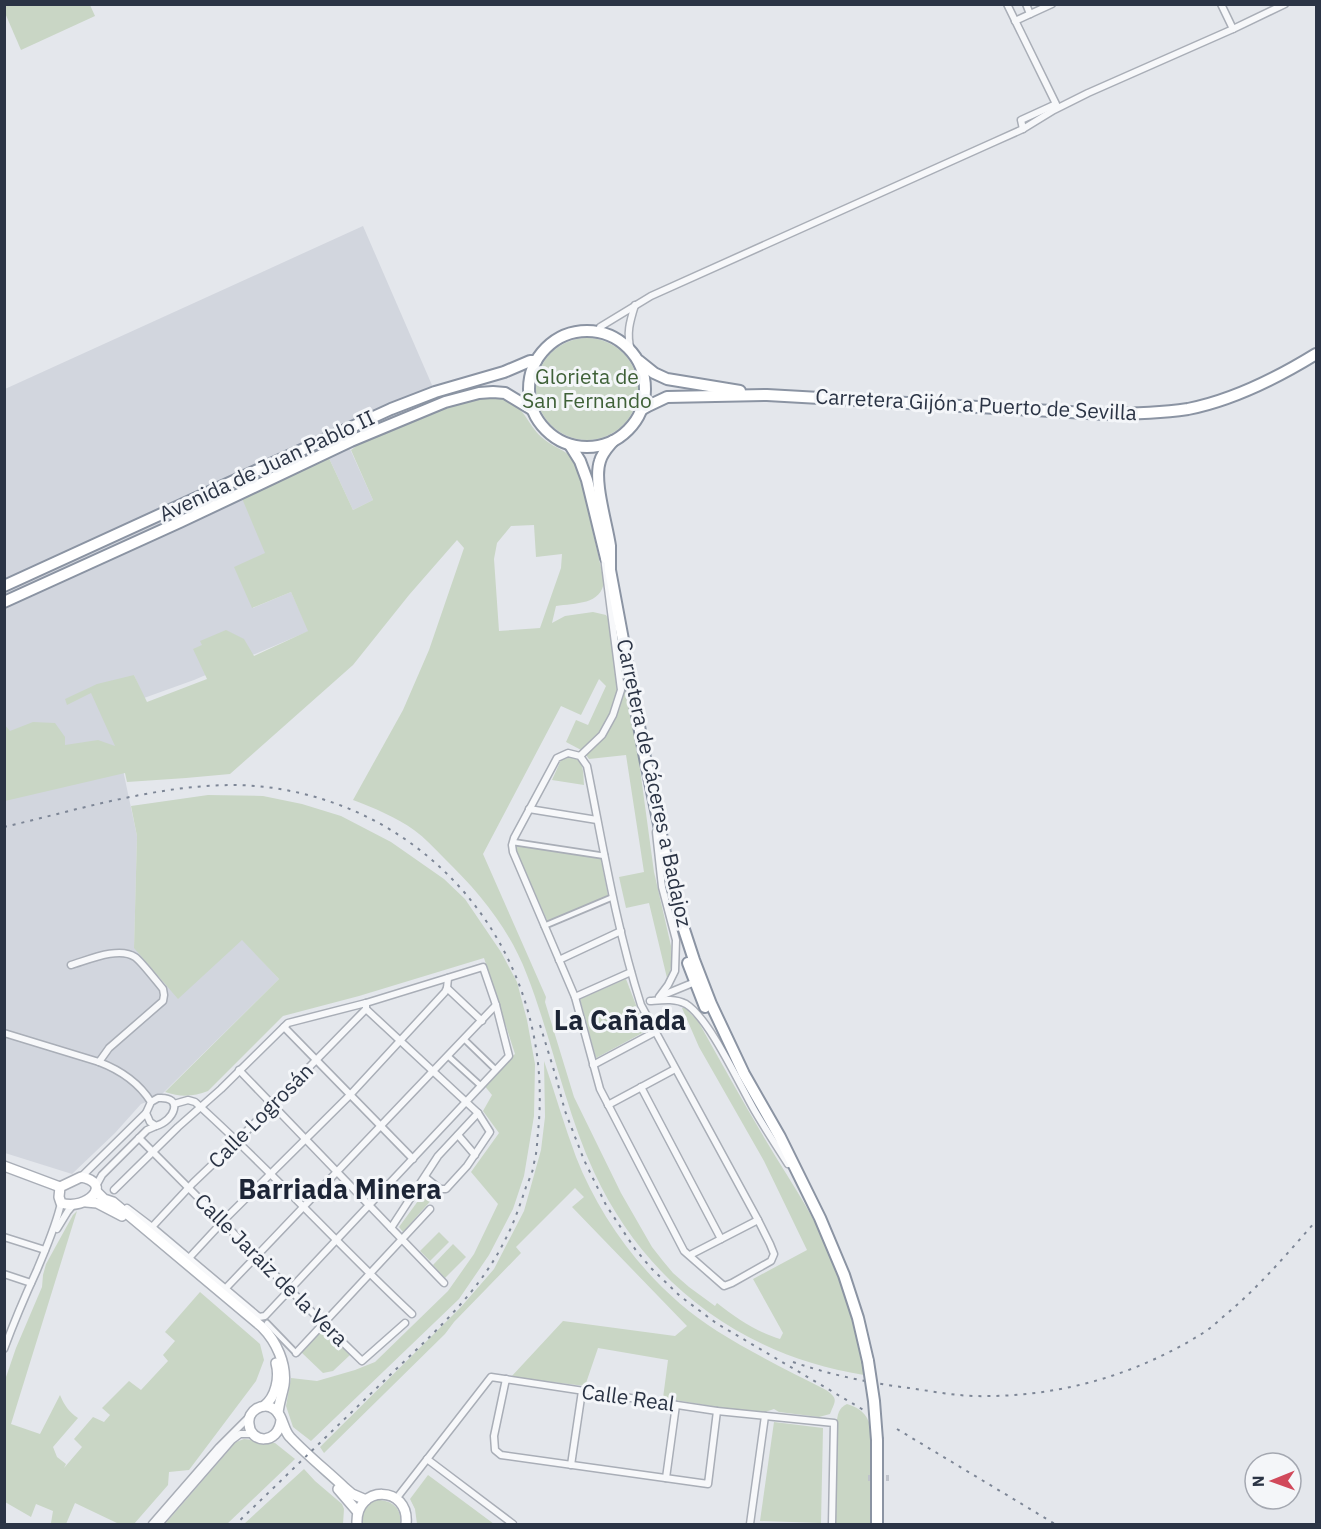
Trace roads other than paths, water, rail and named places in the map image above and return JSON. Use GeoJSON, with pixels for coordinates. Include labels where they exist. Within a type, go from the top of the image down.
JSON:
{"type":"FeatureCollection","features":[{"type":"Feature","properties":{"kind":"highway"},"geometry":{"type":"LineString","coordinates":[[583,330],[599,332],[615,338],[631,350],[643,373],[645,385],[645,398],[632,426],[613,441],[594,447],[570,445],[549,433],[533,410],[529,383],[536,361],[548,346],[564,335],[583,330]]}},
{"type":"Feature","properties":{"kind":"highway","name":"Carretera Gijón a Puerto de Sevilla"},"geometry":{"type":"LineString","coordinates":[[641,410],[668,397],[767,395],[1093,414],[1148,413],[1190,408],[1226,399],[1267,382],[1317,354]]}},
{"type":"Feature","properties":{"kind":"highway","name":"Avenida de Juan Pablo II"},"geometry":{"type":"LineString","coordinates":[[4,586],[390,409],[435,392],[536,361]]}},
{"type":"Feature","properties":{"kind":"highway","name":"Carretera Gijón a Puerto de Sevilla"},"geometry":{"type":"LineString","coordinates":[[638,361],[667,379],[767,395]]}},
{"type":"Feature","properties":{"kind":"highway","name":"Avenida de Juan Pablo II"},"geometry":{"type":"LineString","coordinates":[[4,602],[351,441],[445,402],[479,393],[505,393],[533,410]]}},
{"type":"Feature","properties":{"kind":"highway"},"geometry":{"type":"LineString","coordinates":[[610,570],[610,547],[599,484],[599,466],[600,459],[613,441]]}},
{"type":"Feature","properties":{"kind":"highway"},"geometry":{"type":"LineString","coordinates":[[570,445],[580,461],[587,480],[603,550],[610,570]]}},
{"type":"Feature","properties":{"kind":"highway","name":"Carretera de Cáceres a Badajoz"},"geometry":{"type":"LineString","coordinates":[[610,570],[645,758],[676,905],[694,960],[711,1004],[744,1074],[780,1137],[820,1218],[844,1275],[858,1318],[874,1401],[877,1440],[877,1524]]}},
{"type":"Feature","properties":{"kind":"highway","name":"Carretera de Cáceres a Badajoz"},"geometry":{"type":"LineString","coordinates":[[645,758],[660,859],[675,919],[695,982],[720,1039],[820,1218]]}},
{"type":"Feature","properties":{"kind":"main road"},"geometry":{"type":"LineString","coordinates":[[4,1166],[60,1187],[81,1178],[92,1181],[105,1199],[112,1202],[255,1320],[270,1335],[278,1348],[283,1366],[284,1383],[279,1401],[280,1428],[274,1436]]}},
{"type":"Feature","properties":{"kind":"main road"},"geometry":{"type":"LineString","coordinates":[[60,1187],[61,1203],[73,1205],[86,1202],[97,1203],[124,1218],[259,1330],[273,1352],[277,1367],[277,1384],[270,1401],[257,1408],[249,1417],[249,1424],[254,1434],[264,1439],[274,1436],[283,1439],[342,1492],[357,1511]]}},
{"type":"Feature","properties":{"kind":"main road"},"geometry":{"type":"LineString","coordinates":[[86,1202],[93,1197],[96,1189]]}},
{"type":"Feature","properties":{"kind":"main road"},"geometry":{"type":"LineString","coordinates":[[264,1406],[274,1409],[288,1435],[296,1443],[352,1494],[366,1500]]}},
{"type":"Feature","properties":{"kind":"main road"},"geometry":{"type":"LineString","coordinates":[[357,1524],[357,1511],[361,1504],[369,1497],[380,1494],[396,1499],[403,1506],[407,1516],[406,1524]]}},
{"type":"Feature","properties":{"kind":"street"},"geometry":{"type":"LineString","coordinates":[[1007,4],[1056,104],[1021,120],[1023,129]]}},
{"type":"Feature","properties":{"kind":"street"},"geometry":{"type":"LineString","coordinates":[[1026,4],[1030,14]]}},
{"type":"Feature","properties":{"kind":"street"},"geometry":{"type":"LineString","coordinates":[[1015,21],[1052,4]]}},
{"type":"Feature","properties":{"kind":"street"},"geometry":{"type":"LineString","coordinates":[[1221,4],[1233,30]]}},
{"type":"Feature","properties":{"kind":"street"},"geometry":{"type":"LineString","coordinates":[[599,332],[600,327],[651,296],[1023,129],[1088,93],[1233,30],[1285,4]]}},
{"type":"Feature","properties":{"kind":"street"},"geometry":{"type":"LineString","coordinates":[[631,350],[628,341],[628,326],[635,305]]}},
{"type":"Feature","properties":{"kind":"street"},"geometry":{"type":"LineString","coordinates":[[580,756],[602,735],[613,715],[621,690],[603,550]]}},
{"type":"Feature","properties":{"kind":"street"},"geometry":{"type":"LineString","coordinates":[[568,753],[580,756],[587,766],[613,897],[641,1005],[758,1220],[774,1254],[771,1261],[724,1286],[684,1251],[600,1089],[574,997],[513,852],[513,842],[557,758],[568,753]]}},
{"type":"Feature","properties":{"kind":"street"},"geometry":{"type":"LineString","coordinates":[[529,809],[597,820]]}},
{"type":"Feature","properties":{"kind":"street"},"geometry":{"type":"LineString","coordinates":[[656,831],[662,887],[676,940],[675,971],[659,997]]}},
{"type":"Feature","properties":{"kind":"street"},"geometry":{"type":"LineString","coordinates":[[513,842],[605,856]]}},
{"type":"Feature","properties":{"kind":"street"},"geometry":{"type":"LineString","coordinates":[[544,926],[613,897]]}},
{"type":"Feature","properties":{"kind":"street"},"geometry":{"type":"LineString","coordinates":[[676,905],[696,977],[695,982]]}},
{"type":"Feature","properties":{"kind":"street"},"geometry":{"type":"LineString","coordinates":[[559,960],[621,931]]}},
{"type":"Feature","properties":{"kind":"street"},"geometry":{"type":"LineString","coordinates":[[71,965],[115,952],[125,954],[135,957],[163,989],[163,1002],[109,1048],[99,1062]]}},
{"type":"Feature","properties":{"kind":"street"},"geometry":{"type":"LineString","coordinates":[[112,1202],[126,1208],[152,1227],[259,1317],[265,1316],[509,1056],[496,1005],[483,967],[366,1006],[288,1023],[114,1190]]}},
{"type":"Feature","properties":{"kind":"street"},"geometry":{"type":"LineString","coordinates":[[574,997],[631,972]]}},
{"type":"Feature","properties":{"kind":"street"},"geometry":{"type":"LineString","coordinates":[[189,1258],[400,1041],[447,988],[448,978]]}},
{"type":"Feature","properties":{"kind":"street"},"geometry":{"type":"LineString","coordinates":[[641,1005],[695,982]]}},
{"type":"Feature","properties":{"kind":"street"},"geometry":{"type":"LineString","coordinates":[[695,982],[699,985],[719,1029],[744,1074]]}},
{"type":"Feature","properties":{"kind":"street"},"geometry":{"type":"LineString","coordinates":[[447,988],[482,1021]]}},
{"type":"Feature","properties":{"kind":"street"},"geometry":{"type":"LineString","coordinates":[[650,1000],[678,1001],[687,1005],[701,1018],[792,1170]]}},
{"type":"Feature","properties":{"kind":"street"},"geometry":{"type":"LineString","coordinates":[[226,1288],[496,1005]]}},
{"type":"Feature","properties":{"kind":"street"},"geometry":{"type":"LineString","coordinates":[[366,1006],[400,1041],[478,1113],[490,1132],[467,1166],[446,1189],[440,1190],[425,1177]]}},
{"type":"Feature","properties":{"kind":"street","name":"Calle Logrosán"},"geometry":{"type":"LineString","coordinates":[[152,1227],[317,1060],[366,1006]]}},
{"type":"Feature","properties":{"kind":"street"},"geometry":{"type":"LineString","coordinates":[[284,1027],[413,1159]]}},
{"type":"Feature","properties":{"kind":"street"},"geometry":{"type":"LineString","coordinates":[[593,1065],[655,1032]]}},
{"type":"Feature","properties":{"kind":"street"},"geometry":{"type":"LineString","coordinates":[[4,1034],[99,1062],[124,1075],[146,1094],[151,1102]]}},
{"type":"Feature","properties":{"kind":"street"},"geometry":{"type":"LineString","coordinates":[[464,1039],[496,1070]]}},
{"type":"Feature","properties":{"kind":"street"},"geometry":{"type":"LineString","coordinates":[[448,1056],[481,1086]]}},
{"type":"Feature","properties":{"kind":"street"},"geometry":{"type":"LineString","coordinates":[[608,1105],[675,1069]]}},
{"type":"Feature","properties":{"kind":"street"},"geometry":{"type":"LineString","coordinates":[[239,1070],[444,1283]]}},
{"type":"Feature","properties":{"kind":"street"},"geometry":{"type":"LineString","coordinates":[[641,1087],[721,1239]]}},
{"type":"Feature","properties":{"kind":"street"},"geometry":{"type":"LineString","coordinates":[[81,1178],[146,1113],[151,1102],[158,1098],[172,1100],[174,1110],[170,1118],[164,1124],[147,1130],[102,1175],[96,1189]]}},
{"type":"Feature","properties":{"kind":"street"},"geometry":{"type":"LineString","coordinates":[[174,1104],[188,1100],[195,1101],[412,1314]]}},
{"type":"Feature","properties":{"kind":"street"},"geometry":{"type":"LineString","coordinates":[[146,1113],[150,1122],[156,1125]]}},
{"type":"Feature","properties":{"kind":"street"},"geometry":{"type":"LineString","coordinates":[[391,1228],[438,1156],[478,1113]]}},
{"type":"Feature","properties":{"kind":"street"},"geometry":{"type":"LineString","coordinates":[[458,1135],[474,1155]]}},
{"type":"Feature","properties":{"kind":"street","name":"Calle Jaraiz de la Vera"},"geometry":{"type":"LineString","coordinates":[[139,1138],[363,1361],[405,1323]]}},
{"type":"Feature","properties":{"kind":"street"},"geometry":{"type":"LineString","coordinates":[[4,1349],[58,1219],[61,1203]]}},
{"type":"Feature","properties":{"kind":"street"},"geometry":{"type":"LineString","coordinates":[[51,1236],[73,1205]]}},
{"type":"Feature","properties":{"kind":"street"},"geometry":{"type":"LineString","coordinates":[[267,1323],[296,1353],[430,1209]]}},
{"type":"Feature","properties":{"kind":"street"},"geometry":{"type":"LineString","coordinates":[[690,1255],[758,1220]]}},
{"type":"Feature","properties":{"kind":"street"},"geometry":{"type":"LineString","coordinates":[[4,1237],[45,1250]]}},
{"type":"Feature","properties":{"kind":"street"},"geometry":{"type":"LineString","coordinates":[[4,1274],[31,1283]]}},
{"type":"Feature","properties":{"kind":"street","name":"Calle Real"},"geometry":{"type":"LineString","coordinates":[[427,1459],[491,1377],[717,1411],[834,1423],[832,1524]]}},
{"type":"Feature","properties":{"kind":"street"},"geometry":{"type":"LineString","coordinates":[[506,1379],[494,1437],[495,1450],[501,1455],[708,1484],[717,1411]]}},
{"type":"Feature","properties":{"kind":"street"},"geometry":{"type":"LineString","coordinates":[[571,1465],[582,1391]]}},
{"type":"Feature","properties":{"kind":"street"},"geometry":{"type":"LineString","coordinates":[[666,1478],[676,1405]]}},
{"type":"Feature","properties":{"kind":"street"},"geometry":{"type":"LineString","coordinates":[[750,1524],[765,1416]]}},
{"type":"Feature","properties":{"kind":"street"},"geometry":{"type":"LineString","coordinates":[[152,1524],[219,1447],[249,1417]]}},
{"type":"Feature","properties":{"kind":"street"},"geometry":{"type":"LineString","coordinates":[[159,1524],[232,1440],[240,1434],[254,1434]]}},
{"type":"Feature","properties":{"kind":"street"},"geometry":{"type":"LineString","coordinates":[[396,1499],[427,1459],[513,1524]]}},
{"type":"Feature","properties":{"kind":"tunnel"},"geometry":{"type":"LineString","coordinates":[[868,1478],[889,1478]]}},
{"type":"Feature","properties":{"kind":"railway"},"geometry":{"type":"LineString","coordinates":[[4,827],[134,796],[201,786],[266,787],[328,801],[384,826],[432,860],[473,903],[505,953],[527,1009],[539,1069],[536,1151],[532,1173],[517,1214],[494,1260],[452,1314],[236,1524]]}},
{"type":"Feature","properties":{"kind":"railway"},"geometry":{"type":"LineString","coordinates":[[540,1025],[565,1111],[584,1160],[606,1205],[635,1249],[651,1268],[680,1296],[716,1323],[867,1412]]}},
{"type":"Feature","properties":{"kind":"railway"},"geometry":{"type":"LineString","coordinates":[[793,1362],[865,1381],[973,1396],[1033,1393],[1092,1382],[1149,1362],[1208,1330],[1260,1282],[1316,1221]]}},
{"type":"Feature","properties":{"kind":"railway"},"geometry":{"type":"LineString","coordinates":[[897,1429],[1055,1524]]}},
{"type":"Feature","properties":{"kind":"district","name":"La Cañada"},"geometry":{"type":"Point","coordinates":[620,1021]}},
{"type":"Feature","properties":{"kind":"district","name":"Barriada Minera"},"geometry":{"type":"Point","coordinates":[340,1190]}},
{"type":"Feature","properties":{"kind":"park label","name":"Glorieta de San Fernando"},"geometry":{"type":"Point","coordinates":[587,389]}}]}
